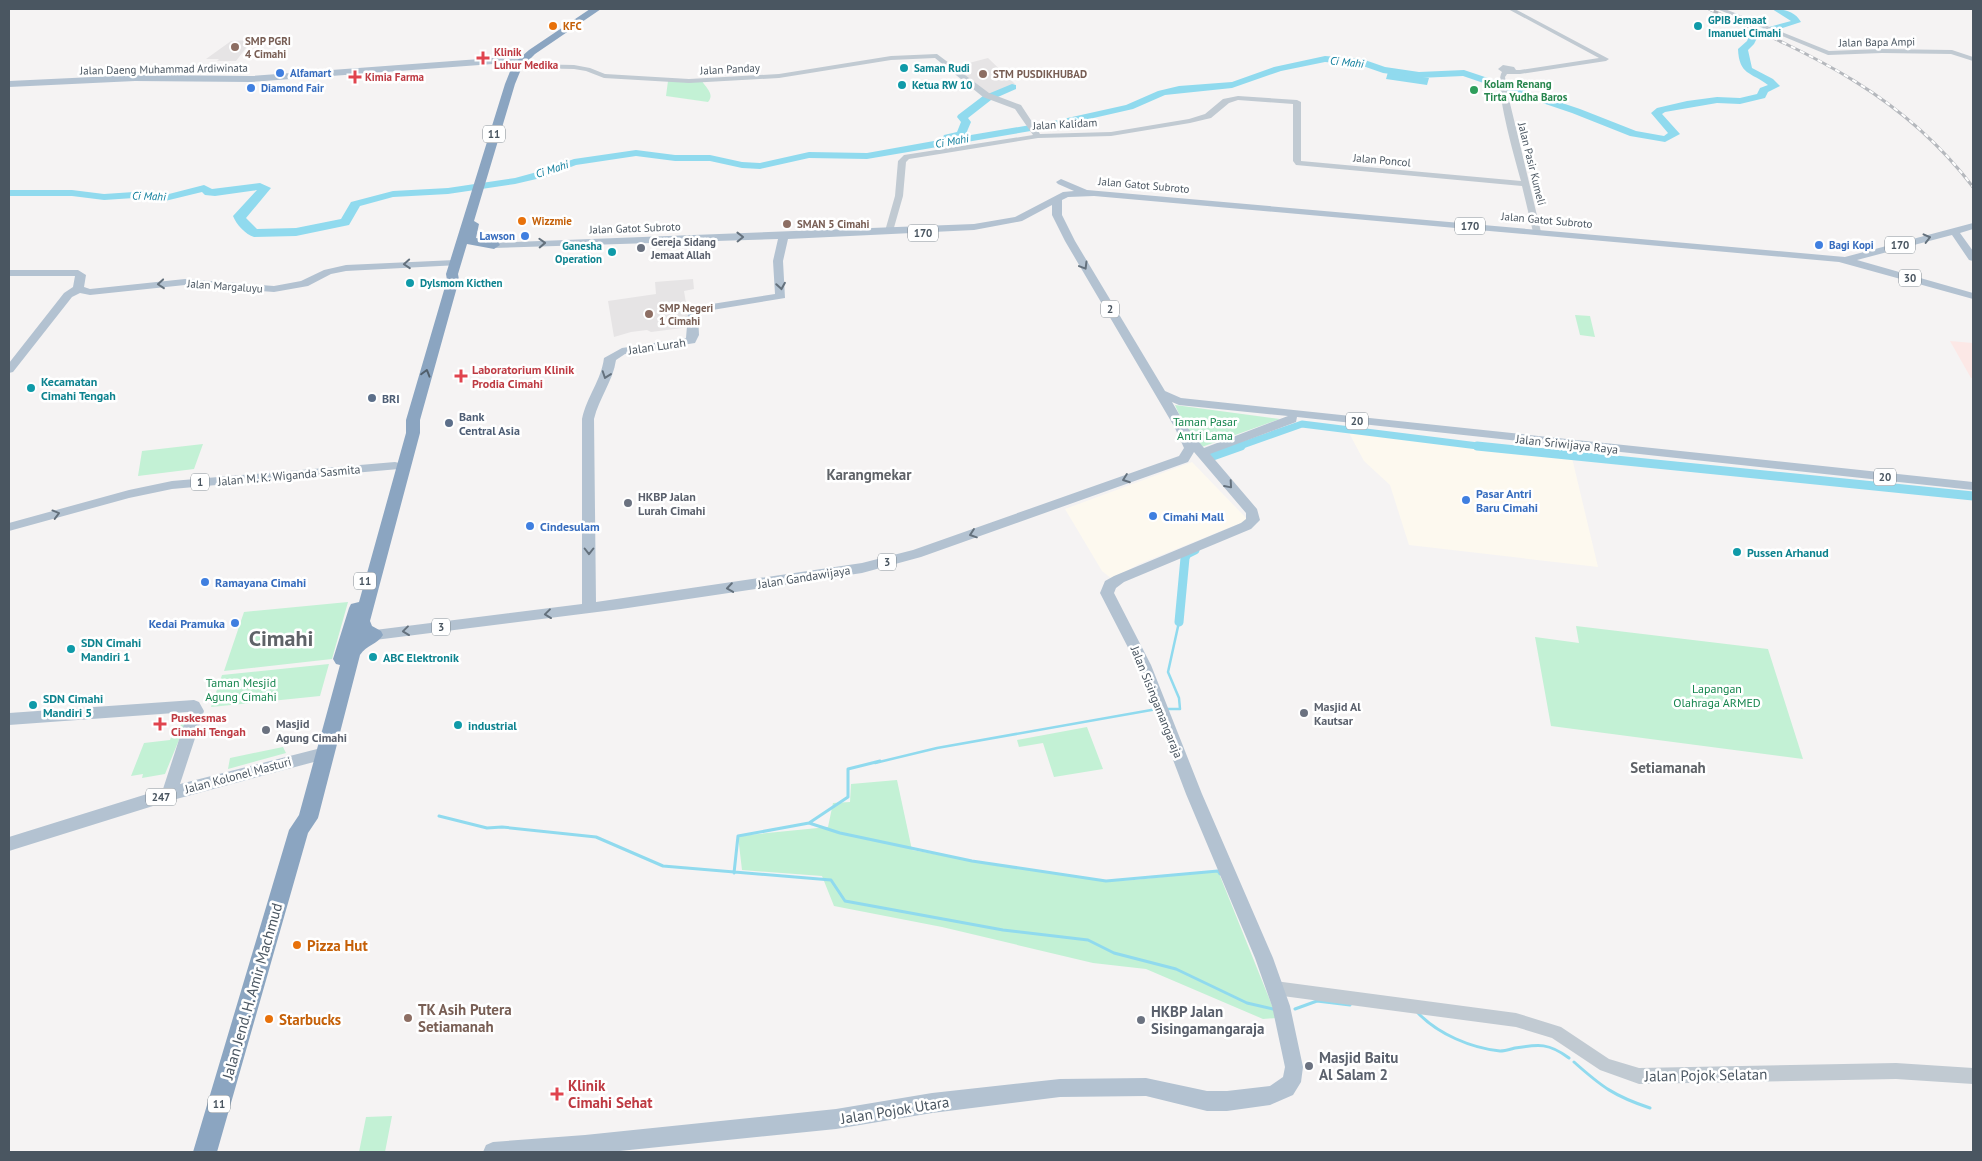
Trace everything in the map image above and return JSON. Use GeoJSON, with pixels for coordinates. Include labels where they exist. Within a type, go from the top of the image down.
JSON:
{"type":"FeatureCollection","features":[{"type":"Feature","properties":{"kind":"highway","name":"Jalan Jend. H. Amir Machmud"},"geometry":{"type":"LineString","coordinates":[[205,1152],[303,816],[395,466],[406,428],[413,420],[453,280],[456,263],[510,84],[525,63],[561,33],[596,9]]}},
{"type":"Feature","properties":{"kind":"highway","name":"Jalan Jend. H. Amir Machmud"},"geometry":{"type":"LineString","coordinates":[[481,185],[468,239],[474,243],[494,245]]}},
{"type":"Feature","properties":{"kind":"highway","name":"Jalan Jend. H. Amir Machmud"},"geometry":{"type":"LineString","coordinates":[[453,280],[459,273],[467,250],[494,245]]}},
{"type":"Feature","properties":{"kind":"highway","name":"Jalan Jend. H. Amir Machmud"},"geometry":{"type":"LineString","coordinates":[[375,635],[365,630],[362,621],[415,428],[413,420]]}},
{"type":"Feature","properties":{"kind":"highway","name":"Jalan Jend. H. Amir Machmud"},"geometry":{"type":"LineString","coordinates":[[320,754],[352,654],[358,644],[375,635]]}},
{"type":"Feature","properties":{"kind":"main road","name":"Jalan Daeng Muhammad Ardiwinata"},"geometry":{"type":"LineString","coordinates":[[9,84],[135,78],[258,79],[494,61],[525,63]]}},
{"type":"Feature","properties":{"kind":"main road","name":"170"},"geometry":{"type":"LineString","coordinates":[[1061,182],[1094,193]]}},
{"type":"Feature","properties":{"kind":"main road","name":"Jalan Gatot Subroto"},"geometry":{"type":"LineString","coordinates":[[494,245],[998,229],[1035,214],[1066,194],[1094,193],[1846,260],[1973,226]]}},
{"type":"Feature","properties":{"kind":"main road","name":"2"},"geometry":{"type":"LineString","coordinates":[[1057,201],[1057,215],[1060,223],[1181,428]]}},
{"type":"Feature","properties":{"kind":"main road"},"geometry":{"type":"LineString","coordinates":[[1035,214],[1048,216],[1060,223]]}},
{"type":"Feature","properties":{"kind":"main road"},"geometry":{"type":"LineString","coordinates":[[1954,231],[1973,258]]}},
{"type":"Feature","properties":{"kind":"main road","name":"Jalan Lurah"},"geometry":{"type":"LineString","coordinates":[[589,608],[588,419],[592,402],[608,374],[610,358],[622,351],[690,342],[693,335],[693,313],[697,309],[780,297],[778,261],[780,237]]}},
{"type":"Feature","properties":{"kind":"main road"},"geometry":{"type":"LineString","coordinates":[[1861,255],[1859,259],[1866,266]]}},
{"type":"Feature","properties":{"kind":"main road","name":"30"},"geometry":{"type":"LineString","coordinates":[[1846,260],[1973,296]]}},
{"type":"Feature","properties":{"kind":"main road","name":"Jalan Margaluyu"},"geometry":{"type":"LineString","coordinates":[[78,289],[90,292],[197,282],[274,289],[304,284],[328,272],[346,268],[456,263]]}},
{"type":"Feature","properties":{"kind":"main road"},"geometry":{"type":"LineString","coordinates":[[9,273],[78,273],[81,275],[78,289],[68,295],[9,370]]}},
{"type":"Feature","properties":{"kind":"main road","name":"Jalan Sriwijaya Raya"},"geometry":{"type":"LineString","coordinates":[[1161,394],[1179,401],[1526,442]]}},
{"type":"Feature","properties":{"kind":"main road","name":"Jalan Sriwijaya Raya"},"geometry":{"type":"LineString","coordinates":[[1174,415],[1180,408],[1189,407],[1604,450],[1973,492]]}},
{"type":"Feature","properties":{"kind":"main road"},"geometry":{"type":"LineString","coordinates":[[1202,453],[1292,419]]}},
{"type":"Feature","properties":{"kind":"main road","name":"Jalan Gandawijaya"},"geometry":{"type":"LineString","coordinates":[[375,635],[589,608],[843,571],[916,554],[1184,459],[1190,448],[1181,428]]}},
{"type":"Feature","properties":{"kind":"main road","name":"Jalan Sisingamangaraja"},"geometry":{"type":"LineString","coordinates":[[1181,428],[1252,512],[1254,518],[1246,526],[1113,582],[1107,592],[1144,665],[1159,707],[1275,988],[1294,1067],[1292,1082]]}},
{"type":"Feature","properties":{"kind":"main road","name":"Jalan Sriwijaya Raya"},"geometry":{"type":"LineString","coordinates":[[1701,461],[1973,486]]}},
{"type":"Feature","properties":{"kind":"main road","name":"Jalan M. K. Wiganda Sasmita"},"geometry":{"type":"LineString","coordinates":[[9,527],[129,494],[172,485],[395,466]]}},
{"type":"Feature","properties":{"kind":"main road"},"geometry":{"type":"LineString","coordinates":[[9,719],[61,717],[187,704],[194,706],[196,711],[169,794]]}},
{"type":"Feature","properties":{"kind":"main road","name":"Jalan Kolonel Masturi"},"geometry":{"type":"LineString","coordinates":[[9,844],[169,794],[320,754]]}},
{"type":"Feature","properties":{"kind":"main road","name":"Jalan Pojok Utara"},"geometry":{"type":"LineString","coordinates":[[493,1152],[585,1145],[836,1120],[932,1103],[1060,1088],[1146,1087],[1207,1101],[1226,1101],[1270,1095],[1286,1088],[1292,1082]]}},
{"type":"Feature","properties":{"kind":"street","name":"Jalan Pasir Kumeli"},"geometry":{"type":"LineString","coordinates":[[1511,9],[1606,59],[1505,72],[1502,77],[1503,89],[1537,232]]}},
{"type":"Feature","properties":{"kind":"street","name":"Jalan Bapa Ampi"},"geometry":{"type":"LineString","coordinates":[[1720,9],[1759,24]]}},
{"type":"Feature","properties":{"kind":"street","name":"Jalan Bapa Ampi"},"geometry":{"type":"LineString","coordinates":[[1730,9],[1774,31],[1828,54],[1882,51],[1952,52],[1973,60]]}},
{"type":"Feature","properties":{"kind":"street","name":"Jalan Panday"},"geometry":{"type":"LineString","coordinates":[[525,63],[582,68],[604,76],[703,80],[779,76],[891,58],[937,56],[992,98],[1018,107],[1035,131]]}},
{"type":"Feature","properties":{"kind":"street","name":"Jalan Kalidam"},"geometry":{"type":"LineString","coordinates":[[884,232],[899,196],[902,161],[905,158],[1035,131],[1111,134],[1190,121],[1208,116],[1226,102],[1238,98],[1297,102]]}},
{"type":"Feature","properties":{"kind":"street","name":"Jalan Poncol"},"geometry":{"type":"LineString","coordinates":[[1297,102],[1297,161],[1299,163],[1525,184]]}},
{"type":"Feature","properties":{"kind":"street","name":"Jalan Pojok Selatan"},"geometry":{"type":"LineString","coordinates":[[1275,988],[1516,1020],[1556,1032],[1605,1065],[1639,1076],[1896,1071],[1973,1076]]}},
{"type":"Feature","properties":{"kind":"shaded area","name":"SMP PGRI 4 Cimahi"},"geometry":{"type":"Polygon","coordinates":[[[252,40],[236,61],[206,59],[231,41],[252,40]]]}},
{"type":"Feature","properties":{"kind":"shaded area","name":"STM PUSDIKHUBAD"},"geometry":{"type":"Polygon","coordinates":[[[988,58],[1015,84],[989,97],[954,67],[988,58]]]}},
{"type":"Feature","properties":{"kind":"shaded area","name":"SMP Negeri 1 Cimahi"},"geometry":{"type":"Polygon","coordinates":[[[693,279],[694,289],[684,291],[690,327],[651,332],[647,330],[631,332],[614,337],[608,301],[656,294],[655,282],[693,279]]]}},
{"type":"Feature","properties":{"kind":"shaded area"},"geometry":{"type":"Polygon","coordinates":[[[1950,341],[1973,343],[1973,378],[1971,378],[1950,341]]]}},
{"type":"Feature","properties":{"kind":"shaded area"},"geometry":{"type":"Polygon","coordinates":[[[1349,433],[1572,458],[1598,567],[1409,545],[1390,485],[1364,461],[1349,433]]]}},
{"type":"Feature","properties":{"kind":"shaded area"},"geometry":{"type":"Polygon","coordinates":[[[1192,462],[1248,520],[1139,564],[1112,579],[1102,571],[1065,509],[1192,462]]]}},
{"type":"Feature","properties":{"kind":"green space"},"geometry":{"type":"Polygon","coordinates":[[[668,81],[702,81],[709,91],[710,99],[708,102],[666,96],[668,81]]]}},
{"type":"Feature","properties":{"kind":"green space"},"geometry":{"type":"Polygon","coordinates":[[[1575,315],[1590,316],[1595,337],[1580,335],[1575,315]]]}},
{"type":"Feature","properties":{"kind":"green space","name":"Taman Pasar Antri Lama"},"geometry":{"type":"Polygon","coordinates":[[[1175,405],[1280,419],[1199,448],[1190,438],[1175,405]]]}},
{"type":"Feature","properties":{"kind":"green space"},"geometry":{"type":"Polygon","coordinates":[[[203,444],[194,469],[138,476],[142,451],[203,444]]]}},
{"type":"Feature","properties":{"kind":"green space"},"geometry":{"type":"Polygon","coordinates":[[[348,602],[332,659],[224,671],[244,612],[348,602]]]}},
{"type":"Feature","properties":{"kind":"green space","name":"Lapangan Olahraga ARMED"},"geometry":{"type":"Polygon","coordinates":[[[1576,626],[1768,649],[1803,759],[1551,726],[1535,637],[1579,643],[1576,626]]]}},
{"type":"Feature","properties":{"kind":"green space","name":"Taman Mesjid Agung Cimahi"},"geometry":{"type":"Polygon","coordinates":[[[329,664],[320,696],[211,707],[222,675],[329,664]]]}},
{"type":"Feature","properties":{"kind":"green space"},"geometry":{"type":"Polygon","coordinates":[[[184,718],[188,718],[165,774],[142,778],[143,774],[131,776],[144,743],[170,740],[174,730],[179,729],[184,718]]]}},
{"type":"Feature","properties":{"kind":"green space"},"geometry":{"type":"Polygon","coordinates":[[[1087,727],[1103,769],[1054,777],[1043,743],[1019,747],[1017,740],[1087,727]]]}},
{"type":"Feature","properties":{"kind":"green space"},"geometry":{"type":"Polygon","coordinates":[[[283,747],[286,753],[228,769],[230,758],[283,747]]]}},
{"type":"Feature","properties":{"kind":"green space"},"geometry":{"type":"Polygon","coordinates":[[[897,780],[912,850],[1106,881],[1218,871],[1277,1018],[1263,1019],[1146,969],[1093,963],[942,927],[834,906],[822,876],[742,870],[738,836],[828,827],[833,803],[850,802],[851,784],[897,780]]]}},
{"type":"Feature","properties":{"kind":"green space"},"geometry":{"type":"Polygon","coordinates":[[[392,1116],[385,1152],[359,1152],[366,1117],[392,1116]]]}},
{"type":"Feature","properties":{"kind":"water"},"geometry":{"type":"Polygon","coordinates":[[[1388,72],[1429,78],[1427,85],[1386,79],[1388,72]]]}},
{"type":"Feature","properties":{"kind":"waterway","name":"Ci Mahi"},"geometry":{"type":"LineString","coordinates":[[9,193],[72,193],[104,197],[149,194],[165,198],[204,188],[209,193],[215,193],[260,186],[265,188],[239,216],[240,219],[254,233],[296,232],[345,222],[355,204],[393,194],[448,191],[515,181],[541,175],[574,162],[636,153],[675,158],[710,158],[742,165],[760,166],[809,155],[867,156],[1054,124],[1129,107],[1162,93],[1179,89],[1232,85],[1254,79],[1278,69],[1325,59],[1362,62],[1383,70],[1419,75],[1464,73],[1576,111],[1634,134],[1665,139],[1675,134],[1656,113],[1661,110],[1717,100],[1740,101],[1761,96],[1764,90],[1775,86],[1749,70],[1743,59],[1743,49],[1751,42],[1754,34],[1796,22],[1794,18],[1776,9]]}},
{"type":"Feature","properties":{"kind":"waterway"},"geometry":{"type":"LineString","coordinates":[[948,137],[961,134],[966,122],[962,117],[987,98],[1012,87]]}},
{"type":"Feature","properties":{"kind":"waterway"},"geometry":{"type":"LineString","coordinates":[[1237,447],[1302,424],[1482,447]]}},
{"type":"Feature","properties":{"kind":"waterway"},"geometry":{"type":"LineString","coordinates":[[1210,457],[1241,446]]}},
{"type":"Feature","properties":{"kind":"waterway"},"geometry":{"type":"LineString","coordinates":[[1477,446],[1482,447]]}},
{"type":"Feature","properties":{"kind":"waterway"},"geometry":{"type":"LineString","coordinates":[[1482,447],[1973,496]]}},
{"type":"Feature","properties":{"kind":"waterway"},"geometry":{"type":"LineString","coordinates":[[1179,622],[1185,558],[1187,554],[1195,550]]}},
{"type":"Feature","properties":{"kind":"waterway"},"geometry":{"type":"LineString","coordinates":[[1167,709],[1180,709],[1179,698],[1168,672],[1179,622]]}},
{"type":"Feature","properties":{"kind":"waterway"},"geometry":{"type":"LineString","coordinates":[[875,763],[937,748],[1157,709]]}},
{"type":"Feature","properties":{"kind":"waterway"},"geometry":{"type":"LineString","coordinates":[[809,823],[848,797],[848,769],[880,761]]}},
{"type":"Feature","properties":{"kind":"waterway"},"geometry":{"type":"LineString","coordinates":[[439,816],[487,828],[502,827],[596,837],[663,866],[734,872]]}},
{"type":"Feature","properties":{"kind":"waterway"},"geometry":{"type":"LineString","coordinates":[[734,872],[738,836],[809,823]]}},
{"type":"Feature","properties":{"kind":"waterway"},"geometry":{"type":"LineString","coordinates":[[809,823],[840,833],[972,861],[1106,881],[1218,871],[1220,874]]}},
{"type":"Feature","properties":{"kind":"waterway"},"geometry":{"type":"LineString","coordinates":[[734,872],[831,880],[845,901],[1003,930],[1088,940],[1114,953],[1176,969],[1247,1003],[1273,1009]]}},
{"type":"Feature","properties":{"kind":"waterway"},"geometry":{"type":"LineString","coordinates":[[1295,1009],[1317,1001],[1350,1005]]}},
{"type":"Feature","properties":{"kind":"waterway"},"geometry":{"type":"LineString","coordinates":[[1418,1013],[1426,1021],[1445,1033],[1478,1047],[1500,1051],[1544,1046],[1556,1050],[1569,1058]]}},
{"type":"Feature","properties":{"kind":"waterway"},"geometry":{"type":"LineString","coordinates":[[1574,1062],[1609,1090],[1650,1108]]}},
{"type":"Feature","properties":{"kind":"railway"},"geometry":{"type":"LineString","coordinates":[[1709,9],[1820,61],[1886,102],[1916,126],[1946,155],[1973,187]]}},
{"type":"Feature","properties":{"kind":"place","name":"KFC"},"geometry":{"type":"Point","coordinates":[553,26]}},
{"type":"Feature","properties":{"kind":"place","name":"GPIB Jemaat Imanuel Cimahi"},"geometry":{"type":"Point","coordinates":[1698,26]}},
{"type":"Feature","properties":{"kind":"place","name":"SMP PGRI 4 Cimahi"},"geometry":{"type":"Point","coordinates":[235,47]}},
{"type":"Feature","properties":{"kind":"place","name":"Klinik Luhur Medika"},"geometry":{"type":"Point","coordinates":[483,58]}},
{"type":"Feature","properties":{"kind":"place","name":"Saman Rudi"},"geometry":{"type":"Point","coordinates":[904,68]}},
{"type":"Feature","properties":{"kind":"place","name":"Alfamart"},"geometry":{"type":"Point","coordinates":[280,73]}},
{"type":"Feature","properties":{"kind":"place","name":"STM PUSDIKHUBAD"},"geometry":{"type":"Point","coordinates":[983,74]}},
{"type":"Feature","properties":{"kind":"place","name":"Kimia Farma"},"geometry":{"type":"Point","coordinates":[355,77]}},
{"type":"Feature","properties":{"kind":"place","name":"Ketua RW 10"},"geometry":{"type":"Point","coordinates":[902,85]}},
{"type":"Feature","properties":{"kind":"place","name":"Diamond Fair"},"geometry":{"type":"Point","coordinates":[251,88]}},
{"type":"Feature","properties":{"kind":"place","name":"Kolam Renang Tirta Yudha Baros"},"geometry":{"type":"Point","coordinates":[1474,90]}},
{"type":"Feature","properties":{"kind":"place","name":"Wizzmie"},"geometry":{"type":"Point","coordinates":[522,221]}},
{"type":"Feature","properties":{"kind":"place","name":"SMAN 5 Cimahi"},"geometry":{"type":"Point","coordinates":[787,224]}},
{"type":"Feature","properties":{"kind":"place","name":"Lawson"},"geometry":{"type":"Point","coordinates":[525,236]}},
{"type":"Feature","properties":{"kind":"place","name":"Bagi Kopi"},"geometry":{"type":"Point","coordinates":[1819,245]}},
{"type":"Feature","properties":{"kind":"place","name":"Gereja Sidang Jemaat Allah"},"geometry":{"type":"Point","coordinates":[641,248]}},
{"type":"Feature","properties":{"kind":"place","name":"Ganesha Operation"},"geometry":{"type":"Point","coordinates":[612,252]}},
{"type":"Feature","properties":{"kind":"place","name":"Dylsmom Kicthen"},"geometry":{"type":"Point","coordinates":[410,283]}},
{"type":"Feature","properties":{"kind":"place","name":"SMP Negeri 1 Cimahi"},"geometry":{"type":"Point","coordinates":[649,314]}},
{"type":"Feature","properties":{"kind":"place","name":"Laboratorium Klinik Prodia Cimahi"},"geometry":{"type":"Point","coordinates":[461,376]}},
{"type":"Feature","properties":{"kind":"place","name":"Kecamatan Cimahi Tengah"},"geometry":{"type":"Point","coordinates":[31,388]}},
{"type":"Feature","properties":{"kind":"place","name":"BRI"},"geometry":{"type":"Point","coordinates":[372,398]}},
{"type":"Feature","properties":{"kind":"place","name":"Bank Central Asia"},"geometry":{"type":"Point","coordinates":[449,423]}},
{"type":"Feature","properties":{"kind":"place","name":"Pasar Antri Baru Cimahi"},"geometry":{"type":"Point","coordinates":[1466,500]}},
{"type":"Feature","properties":{"kind":"place","name":"HKBP Jalan Lurah Cimahi"},"geometry":{"type":"Point","coordinates":[628,503]}},
{"type":"Feature","properties":{"kind":"place","name":"Cimahi Mall"},"geometry":{"type":"Point","coordinates":[1153,516]}},
{"type":"Feature","properties":{"kind":"place","name":"Cindesulam"},"geometry":{"type":"Point","coordinates":[530,526]}},
{"type":"Feature","properties":{"kind":"place","name":"Pussen Arhanud"},"geometry":{"type":"Point","coordinates":[1737,552]}},
{"type":"Feature","properties":{"kind":"place","name":"Ramayana Cimahi"},"geometry":{"type":"Point","coordinates":[205,582]}},
{"type":"Feature","properties":{"kind":"place","name":"Kedai Pramuka"},"geometry":{"type":"Point","coordinates":[235,623]}},
{"type":"Feature","properties":{"kind":"place","name":"SDN Cimahi Mandiri 1"},"geometry":{"type":"Point","coordinates":[71,649]}},
{"type":"Feature","properties":{"kind":"place","name":"ABC Elektronik"},"geometry":{"type":"Point","coordinates":[373,657]}},
{"type":"Feature","properties":{"kind":"place","name":"SDN Cimahi Mandiri 5"},"geometry":{"type":"Point","coordinates":[33,705]}},
{"type":"Feature","properties":{"kind":"place","name":"Masjid Al Kautsar"},"geometry":{"type":"Point","coordinates":[1304,713]}},
{"type":"Feature","properties":{"kind":"place","name":"Puskesmas Cimahi Tengah"},"geometry":{"type":"Point","coordinates":[160,724]}},
{"type":"Feature","properties":{"kind":"place","name":"industrial"},"geometry":{"type":"Point","coordinates":[458,725]}},
{"type":"Feature","properties":{"kind":"place","name":"Masjid Agung Cimahi"},"geometry":{"type":"Point","coordinates":[266,730]}},
{"type":"Feature","properties":{"kind":"place","name":"Pizza Hut"},"geometry":{"type":"Point","coordinates":[297,945]}},
{"type":"Feature","properties":{"kind":"place","name":"TK Asih Putera Setiamanah"},"geometry":{"type":"Point","coordinates":[408,1018]}},
{"type":"Feature","properties":{"kind":"place","name":"Starbucks"},"geometry":{"type":"Point","coordinates":[269,1019]}},
{"type":"Feature","properties":{"kind":"place","name":"HKBP Jalan Sisingamangaraja"},"geometry":{"type":"Point","coordinates":[1141,1020]}},
{"type":"Feature","properties":{"kind":"place","name":"Masjid Baitu Al Salam 2"},"geometry":{"type":"Point","coordinates":[1309,1066]}},
{"type":"Feature","properties":{"kind":"place","name":"Klinik Cimahi Sehat"},"geometry":{"type":"Point","coordinates":[557,1094]}},
{"type":"Feature","properties":{"kind":"district","name":"Karangmekar"},"geometry":{"type":"Point","coordinates":[869,474]}},
{"type":"Feature","properties":{"kind":"district","name":"Cimahi"},"geometry":{"type":"Point","coordinates":[281,638]}},
{"type":"Feature","properties":{"kind":"district","name":"Setiamanah"},"geometry":{"type":"Point","coordinates":[1668,767]}}]}
